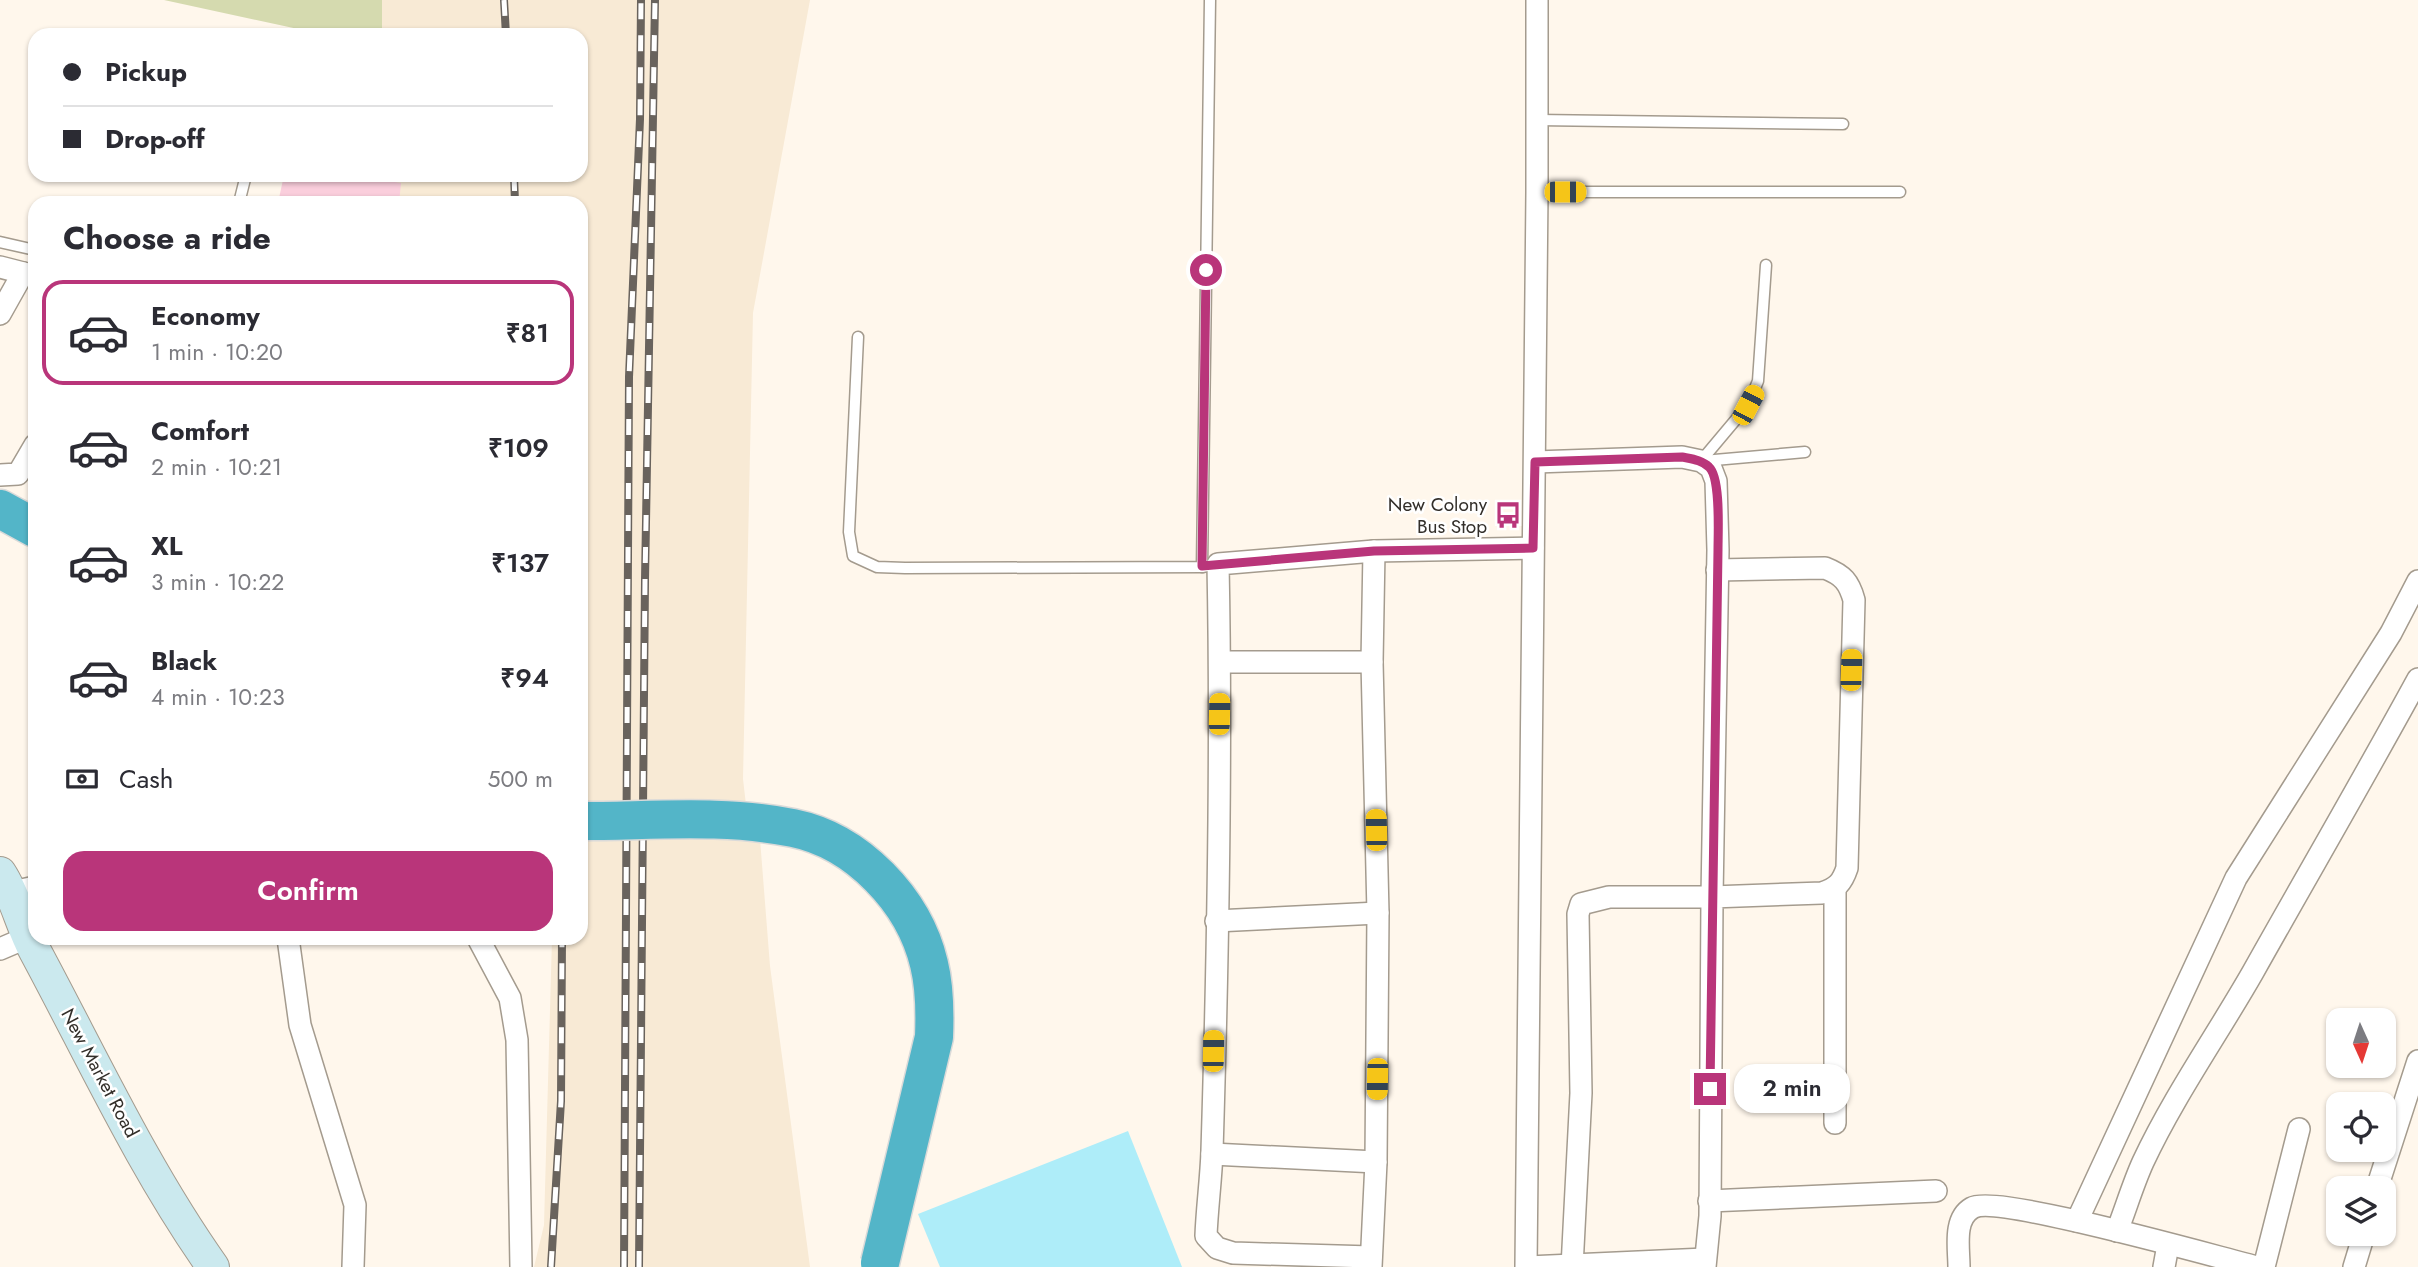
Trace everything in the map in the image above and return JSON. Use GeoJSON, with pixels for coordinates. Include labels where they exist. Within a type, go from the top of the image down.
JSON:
{"type":"FeatureCollection","features":[{"type":"Feature","properties":{"kind":"highway"},"geometry":{"type":"LineString","coordinates":[[0,509],[28,524]]}},
{"type":"Feature","properties":{"kind":"highway"},"geometry":{"type":"LineString","coordinates":[[588,821],[754,821],[796,828],[831,842],[861,860],[901,901],[916,926],[929,962],[935,1001],[934,1037],[880,1265]]}},
{"type":"Feature","properties":{"kind":"street"},"geometry":{"type":"LineString","coordinates":[[1535,462],[1682,457],[1700,461],[1712,468],[1716,481],[1709,1201],[1705,1263],[1527,1267],[1537,192],[1536,0]]}},
{"type":"Feature","properties":{"kind":"street"},"geometry":{"type":"LineString","coordinates":[[0,267],[28,275]]}},
{"type":"Feature","properties":{"kind":"street"},"geometry":{"type":"LineString","coordinates":[[0,314],[28,276]]}},
{"type":"Feature","properties":{"kind":"street"},"geometry":{"type":"LineString","coordinates":[[0,474],[18,474],[28,457]]}},
{"type":"Feature","properties":{"kind":"street"},"geometry":{"type":"LineString","coordinates":[[1374,551],[1373,662],[1378,913],[1376,1162],[1371,1262],[1233,1253],[1217,1248],[1206,1236],[1212,1154],[1220,662],[1210,565],[1374,551],[1533,548]]}},
{"type":"Feature","properties":{"kind":"street"},"geometry":{"type":"LineString","coordinates":[[1572,1265],[1581,1093],[1577,914],[1581,904],[1609,897],[1822,893],[1835,888],[1843,881],[1847,868],[1854,600],[1849,583],[1838,573],[1825,568],[1717,570]]}},
{"type":"Feature","properties":{"kind":"street"},"geometry":{"type":"LineString","coordinates":[[2077,1221],[2236,878],[2390,633],[2418,582]]}},
{"type":"Feature","properties":{"kind":"street"},"geometry":{"type":"LineString","coordinates":[[1220,662],[1373,662]]}},
{"type":"Feature","properties":{"kind":"street"},"geometry":{"type":"LineString","coordinates":[[2117,1231],[2142,1163],[2159,1130],[2252,973],[2296,892],[2339,824],[2418,679]]}},
{"type":"Feature","properties":{"kind":"street","name":"New Market Road"},"geometry":{"type":"LineString","coordinates":[[16,884],[14,943],[212,1267]]}},
{"type":"Feature","properties":{"kind":"street"},"geometry":{"type":"LineString","coordinates":[[1835,888],[1835,1123]]}},
{"type":"Feature","properties":{"kind":"street"},"geometry":{"type":"LineString","coordinates":[[1216,921],[1378,913]]}},
{"type":"Feature","properties":{"kind":"street"},"geometry":{"type":"LineString","coordinates":[[289,945],[300,1026],[355,1205],[353,1267]]}},
{"type":"Feature","properties":{"kind":"street"},"geometry":{"type":"LineString","coordinates":[[482,945],[510,999],[517,1040],[521,1267]]}},
{"type":"Feature","properties":{"kind":"street"},"geometry":{"type":"LineString","coordinates":[[2381,1176],[2418,1061]]}},
{"type":"Feature","properties":{"kind":"street"},"geometry":{"type":"LineString","coordinates":[[2264,1267],[2299,1129]]}},
{"type":"Feature","properties":{"kind":"street"},"geometry":{"type":"LineString","coordinates":[[1212,1154],[1376,1162]]}},
{"type":"Feature","properties":{"kind":"street"},"geometry":{"type":"LineString","coordinates":[[1709,1201],[1936,1191]]}},
{"type":"Feature","properties":{"kind":"street"},"geometry":{"type":"LineString","coordinates":[[1959,1267],[1959,1228],[1962,1216],[1973,1207],[1993,1204],[2077,1221],[2257,1267]]}},
{"type":"Feature","properties":{"kind":"street"},"geometry":{"type":"LineString","coordinates":[[2164,1267],[2168,1245]]}},
{"type":"Feature","properties":{"kind":"street"},"geometry":{"type":"LineString","coordinates":[[2354,1267],[2360,1246]]}},
{"type":"Feature","properties":{"kind":"lane"},"geometry":{"type":"LineString","coordinates":[[858,337],[849,532],[853,556],[877,566],[905,568],[1210,565],[1210,0]]}},
{"type":"Feature","properties":{"kind":"lane"},"geometry":{"type":"LineString","coordinates":[[1537,120],[1843,124]]}},
{"type":"Feature","properties":{"kind":"lane"},"geometry":{"type":"LineString","coordinates":[[1537,192],[1900,192]]}},
{"type":"Feature","properties":{"kind":"lane"},"geometry":{"type":"LineString","coordinates":[[0,242],[28,248]]}},
{"type":"Feature","properties":{"kind":"lane"},"geometry":{"type":"LineString","coordinates":[[1700,461],[1748,405],[1758,381],[1766,265]]}},
{"type":"Feature","properties":{"kind":"lane"},"geometry":{"type":"LineString","coordinates":[[1700,461],[1805,452]]}},
{"type":"Feature","properties":{"kind":"shaded area"},"geometry":{"type":"Polygon","coordinates":[[[382,0],[810,0],[753,313],[743,779],[750,839],[760,839],[770,966],[810,1267],[534,1267],[544,1225],[552,945],[588,945],[588,196],[385,196],[384,182],[588,182],[588,28],[382,28],[382,0]]]}},
{"type":"Feature","properties":{"kind":"green space"},"geometry":{"type":"Polygon","coordinates":[[[164,0],[382,0],[382,28],[294,28],[164,0]]]}},
{"type":"Feature","properties":{"kind":"water"},"geometry":{"type":"Polygon","coordinates":[[[1128,1131],[1182,1267],[940,1267],[918,1214],[1128,1131]]]}},
{"type":"Feature","properties":{"kind":"building"},"geometry":{"type":"Polygon","coordinates":[[[282,182],[401,183],[400,196],[280,196],[282,182]]]}},
{"type":"Feature","properties":{"kind":"railway"},"geometry":{"type":"LineString","coordinates":[[504,0],[506,28]]}},
{"type":"Feature","properties":{"kind":"railway"},"geometry":{"type":"LineString","coordinates":[[624,1267],[629,377],[640,119],[641,0]]}},
{"type":"Feature","properties":{"kind":"railway"},"geometry":{"type":"LineString","coordinates":[[639,1267],[645,580],[655,0]]}},
{"type":"Feature","properties":{"kind":"railway"},"geometry":{"type":"LineString","coordinates":[[514,182],[515,196]]}},
{"type":"Feature","properties":{"kind":"railway"},"geometry":{"type":"LineString","coordinates":[[551,1267],[561,1101],[562,945]]}},
{"type":"Feature","properties":{"kind":"place","name":"New Colony Bus Stop"},"geometry":{"type":"Point","coordinates":[1508,515]}},
{"type":"Feature","properties":{"kind":"route"},"geometry":{"type":"LineString","coordinates":[[1206,270],[1202,566],[1374,551],[1533,548],[1535,462],[1682,457],[1700,461],[1712,468],[1716,481],[1718,550],[1710,1089]]}}]}
